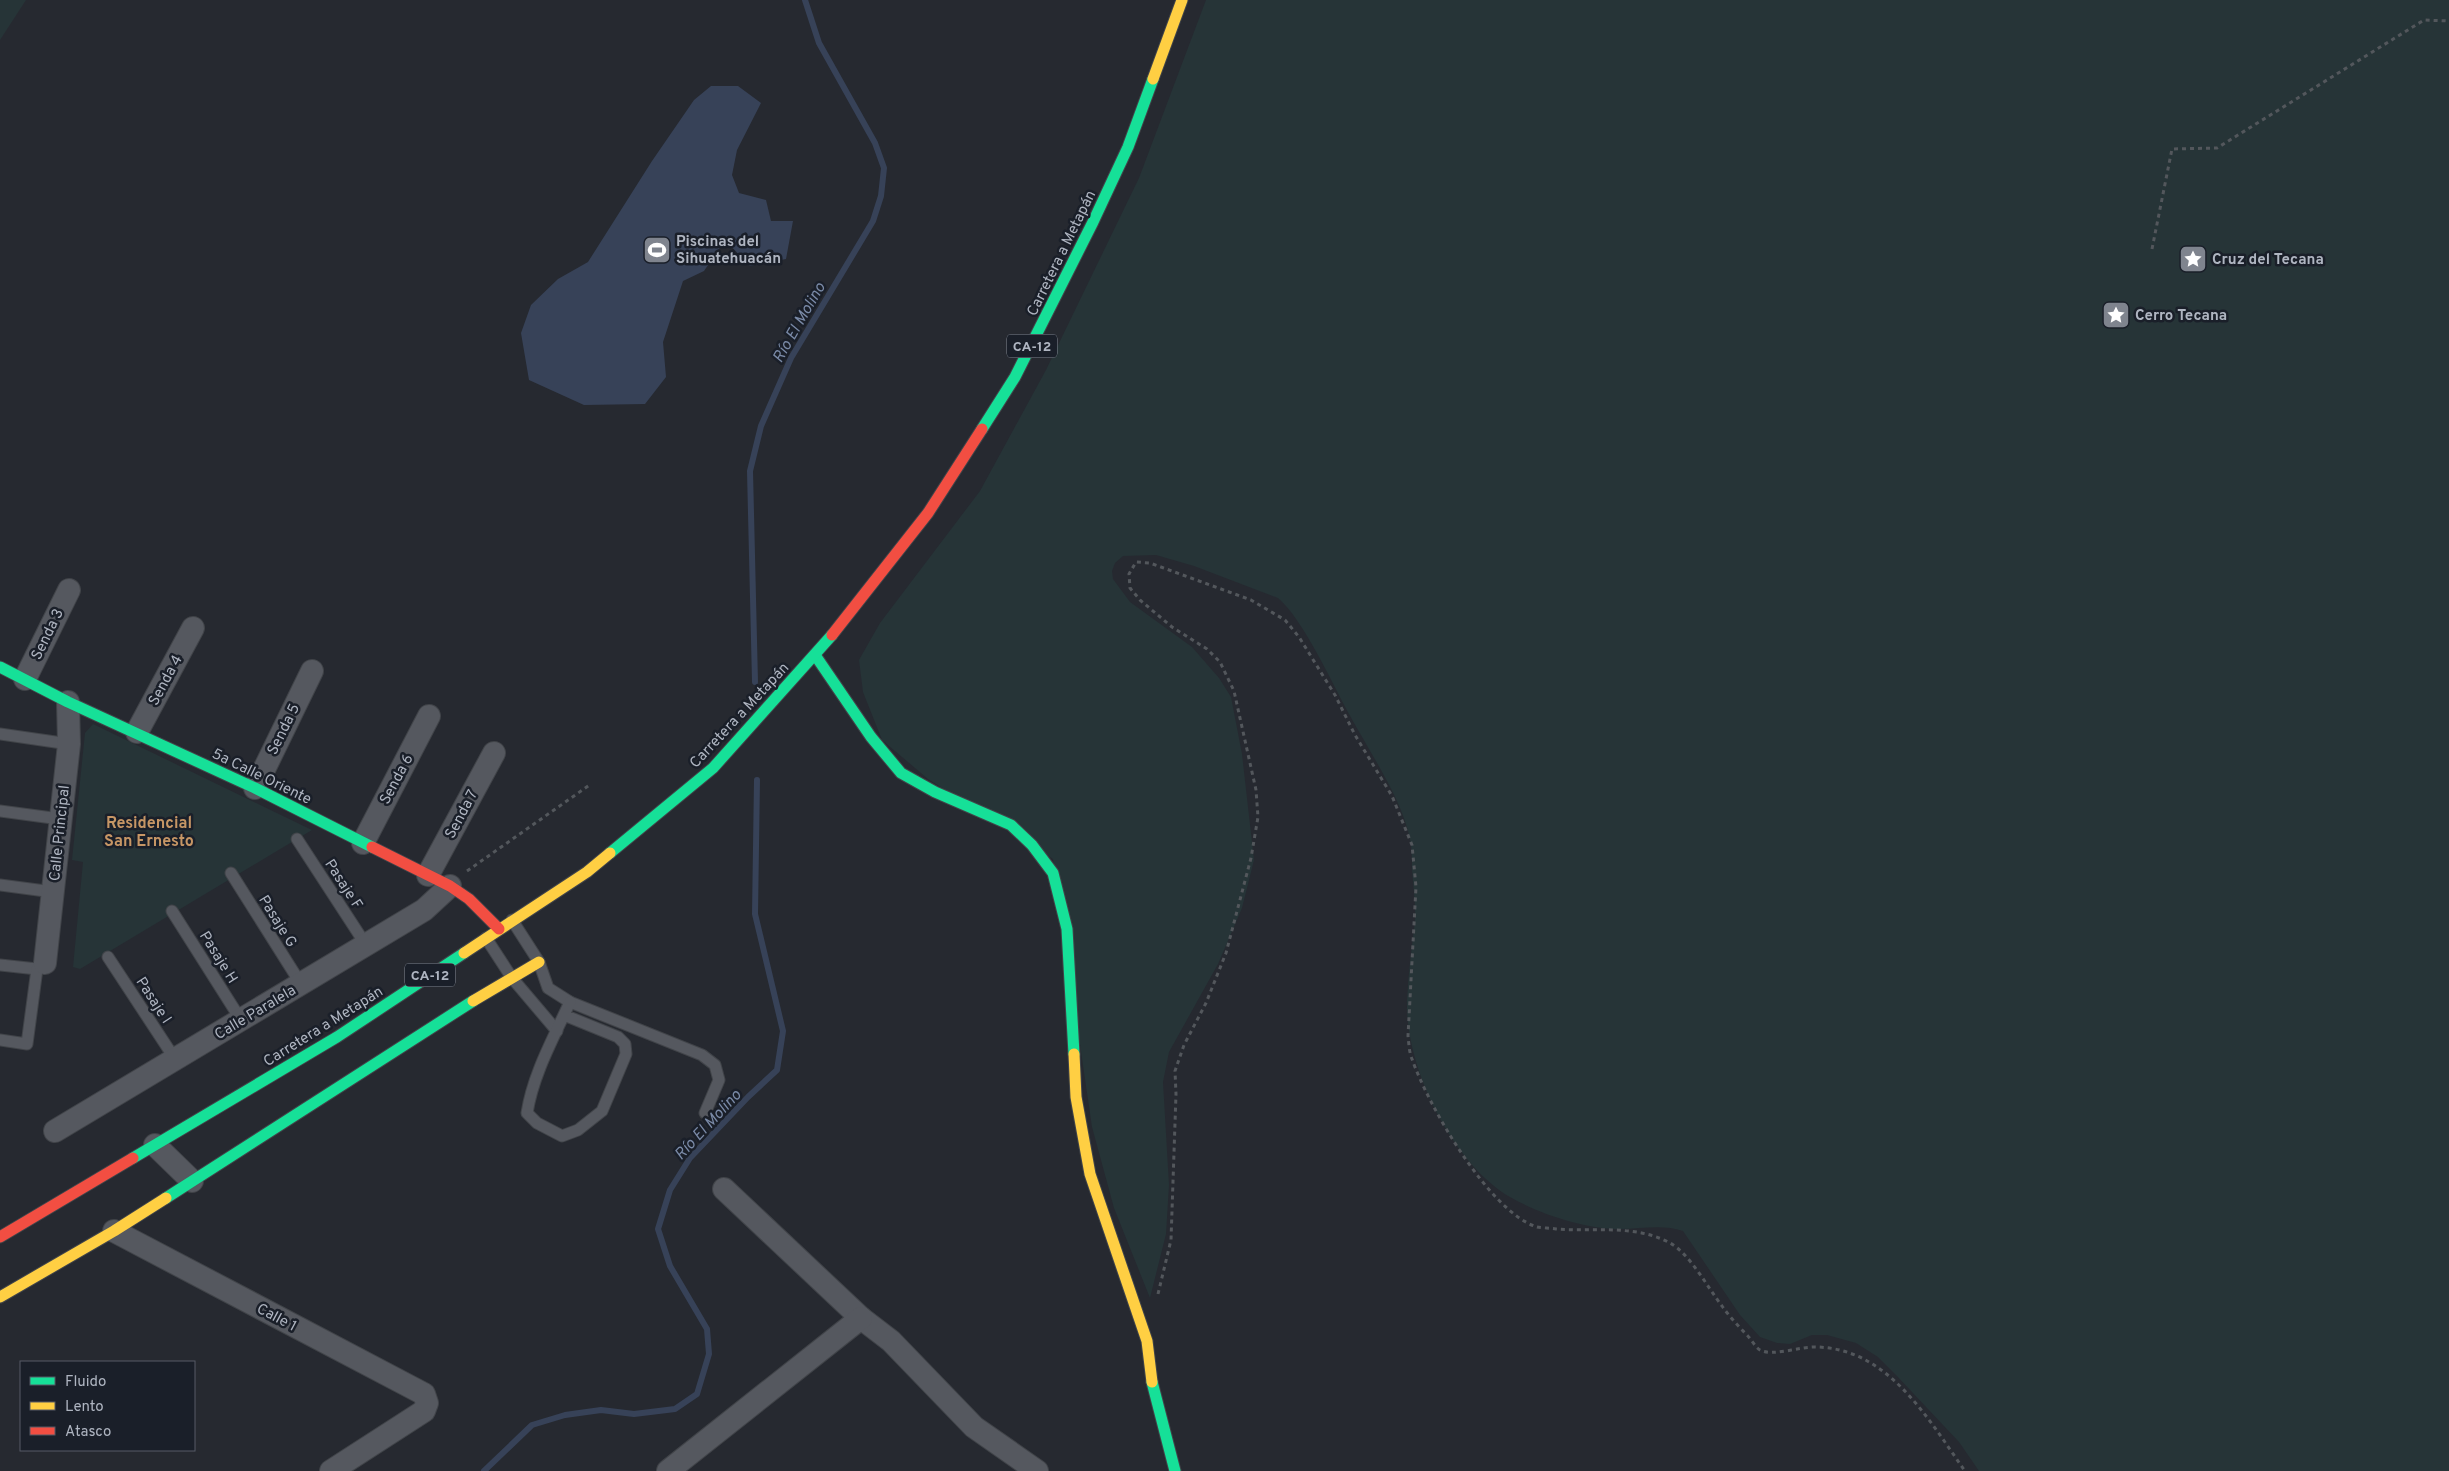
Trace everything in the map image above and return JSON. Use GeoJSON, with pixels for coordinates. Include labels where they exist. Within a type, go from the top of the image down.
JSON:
{"type":"FeatureCollection","features":[{"type":"Feature","properties":{"kind":"street","name":"Carretera a Metapán"},"geometry":{"type":"LineString","coordinates":[[0,1237],[337,1037],[587,872],[713,768],[816,655],[880,576],[928,513],[1015,377],[1085,239],[1128,147],[1182,0]]}},
{"type":"Feature","properties":{"kind":"street","name":"Senda 3"},"geometry":{"type":"LineString","coordinates":[[25,679],[69,590]]}},
{"type":"Feature","properties":{"kind":"street","name":"Senda 4"},"geometry":{"type":"LineString","coordinates":[[137,732],[193,628]]}},
{"type":"Feature","properties":{"kind":"street"},"geometry":{"type":"LineString","coordinates":[[816,655],[871,737],[901,772],[934,792],[1011,825],[1032,846],[1053,873],[1067,929],[1076,1097],[1090,1174],[1106,1229],[1134,1298],[1147,1341],[1150,1373],[1175,1471]]}},
{"type":"Feature","properties":{"kind":"street","name":"5a Calle Oriente"},"geometry":{"type":"LineString","coordinates":[[0,666],[68,702],[137,732],[255,788],[450,886],[469,900],[500,929]]}},
{"type":"Feature","properties":{"kind":"street","name":"Senda 5"},"geometry":{"type":"LineString","coordinates":[[255,788],[312,671]]}},
{"type":"Feature","properties":{"kind":"street","name":"Calle Principal"},"geometry":{"type":"LineString","coordinates":[[41,966],[53,892],[69,744],[68,702]]}},
{"type":"Feature","properties":{"kind":"street","name":"Senda 6"},"geometry":{"type":"LineString","coordinates":[[363,842],[429,716]]}},
{"type":"Feature","properties":{"kind":"street","name":"Senda 7"},"geometry":{"type":"LineString","coordinates":[[428,875],[494,753]]}},
{"type":"Feature","properties":{"kind":"street","name":"Calle Paralela"},"geometry":{"type":"LineString","coordinates":[[55,1131],[424,910],[450,886]]}},
{"type":"Feature","properties":{"kind":"street"},"geometry":{"type":"LineString","coordinates":[[0,1297],[114,1231],[539,962]]}},
{"type":"Feature","properties":{"kind":"street"},"geometry":{"type":"LineString","coordinates":[[155,1145],[192,1181]]}},
{"type":"Feature","properties":{"kind":"street"},"geometry":{"type":"LineString","coordinates":[[724,1189],[861,1318],[891,1341],[974,1427],[1037,1471]]}},
{"type":"Feature","properties":{"kind":"street","name":"Calle 1"},"geometry":{"type":"LineString","coordinates":[[114,1231],[424,1394],[427,1403],[424,1411],[331,1471]]}},
{"type":"Feature","properties":{"kind":"street"},"geometry":{"type":"LineString","coordinates":[[668,1471],[861,1318]]}},
{"type":"Feature","properties":{"kind":"lane"},"geometry":{"type":"LineString","coordinates":[[0,734],[69,744]]}},
{"type":"Feature","properties":{"kind":"lane"},"geometry":{"type":"LineString","coordinates":[[0,811],[60,819]]}},
{"type":"Feature","properties":{"kind":"lane","name":"Pasaje F"},"geometry":{"type":"LineString","coordinates":[[297,839],[366,945]]}},
{"type":"Feature","properties":{"kind":"lane","name":"Pasaje G"},"geometry":{"type":"LineString","coordinates":[[231,873],[301,984]]}},
{"type":"Feature","properties":{"kind":"lane"},"geometry":{"type":"LineString","coordinates":[[0,885],[53,892]]}},
{"type":"Feature","properties":{"kind":"lane","name":"Pasaje H"},"geometry":{"type":"LineString","coordinates":[[172,911],[241,1020]]}},
{"type":"Feature","properties":{"kind":"lane"},"geometry":{"type":"LineString","coordinates":[[512,920],[539,962],[548,988],[570,1002],[702,1055],[715,1065],[719,1080],[705,1113]]}},
{"type":"Feature","properties":{"kind":"lane"},"geometry":{"type":"LineString","coordinates":[[486,938],[512,978],[557,1031]]}},
{"type":"Feature","properties":{"kind":"lane","name":"Pasaje I"},"geometry":{"type":"LineString","coordinates":[[108,957],[175,1060]]}},
{"type":"Feature","properties":{"kind":"lane"},"geometry":{"type":"LineString","coordinates":[[0,965],[41,966]]}},
{"type":"Feature","properties":{"kind":"lane","name":"Calle Principal"},"geometry":{"type":"LineString","coordinates":[[0,1040],[27,1044],[41,966]]}},
{"type":"Feature","properties":{"kind":"lane"},"geometry":{"type":"LineString","coordinates":[[564,1015],[618,1037],[625,1044],[626,1054],[602,1111],[578,1130],[562,1136],[537,1123],[527,1112],[530,1094],[557,1031],[564,1015],[570,1002]]}},
{"type":"Feature","properties":{"kind":"path"},"geometry":{"type":"LineString","coordinates":[[2152,249],[2172,149],[2216,148],[2424,20],[2449,21]]}},
{"type":"Feature","properties":{"kind":"path"},"geometry":{"type":"LineString","coordinates":[[1156,1301],[1166,1267],[1171,1240],[1176,1094],[1175,1071],[1184,1045],[1206,1003],[1226,953],[1251,858],[1258,817],[1256,790],[1234,691],[1220,662],[1207,649],[1172,627],[1140,600],[1130,588],[1129,574],[1136,562],[1150,563],[1251,600],[1285,620],[1335,695],[1355,735],[1392,796],[1412,845],[1416,886],[1408,1036],[1412,1059],[1444,1124],[1468,1165],[1512,1212],[1537,1226],[1578,1231],[1614,1229],[1646,1233],[1672,1244],[1693,1265],[1723,1308],[1760,1350],[1774,1353],[1790,1349],[1817,1347],[1847,1350],[1876,1364],[1916,1403],[1965,1471]]}},
{"type":"Feature","properties":{"kind":"path"},"geometry":{"type":"LineString","coordinates":[[450,886],[466,872],[591,784]]}},
{"type":"Feature","properties":{"kind":"shaded area"},"geometry":{"type":"Polygon","coordinates":[[[0,0],[26,0],[0,40],[0,0]]]}},
{"type":"Feature","properties":{"kind":"shaded area"},"geometry":{"type":"Polygon","coordinates":[[[1206,0],[2449,0],[2449,1471],[1979,1471],[1959,1442],[1896,1375],[1878,1357],[1856,1343],[1827,1335],[1812,1335],[1790,1344],[1777,1343],[1760,1337],[1740,1315],[1683,1231],[1660,1227],[1620,1229],[1593,1226],[1549,1215],[1510,1197],[1489,1182],[1469,1161],[1451,1137],[1423,1083],[1414,1055],[1408,1027],[1407,1001],[1415,920],[1412,851],[1406,824],[1384,775],[1307,636],[1288,608],[1278,598],[1194,566],[1156,555],[1123,556],[1115,563],[1112,571],[1113,579],[1130,602],[1192,647],[1219,678],[1231,697],[1242,754],[1254,860],[1242,908],[1218,964],[1169,1052],[1163,1082],[1169,1185],[1166,1234],[1150,1298],[1114,1208],[1092,1127],[1053,859],[928,779],[882,740],[863,692],[859,660],[880,623],[980,491],[1046,370],[1139,178],[1206,0]]]}},
{"type":"Feature","properties":{"kind":"shaded area"},"geometry":{"type":"Polygon","coordinates":[[[93,724],[312,830],[80,969],[73,967],[83,862],[72,860],[85,733],[93,724]]]}},
{"type":"Feature","properties":{"kind":"water","name":"Piscinas del Sihuatehuacán"},"geometry":{"type":"Polygon","coordinates":[[[711,86],[738,86],[761,103],[737,150],[732,175],[739,193],[766,200],[771,221],[793,221],[786,259],[750,266],[725,240],[704,271],[683,281],[663,342],[666,377],[645,404],[584,405],[529,380],[521,333],[531,305],[558,279],[588,262],[652,161],[694,100],[711,86]]]}},
{"type":"Feature","properties":{"kind":"waterway","name":"Río El Molino"},"geometry":{"type":"LineString","coordinates":[[755,682],[750,471],[761,426],[791,358],[873,221],[881,196],[884,168],[875,143],[819,43],[805,0]]}},
{"type":"Feature","properties":{"kind":"waterway","name":"Río El Molino"},"geometry":{"type":"LineString","coordinates":[[484,1471],[532,1425],[565,1415],[601,1410],[634,1414],[675,1409],[697,1394],[709,1354],[707,1329],[670,1266],[658,1229],[670,1190],[690,1158],[748,1097],[777,1070],[783,1031],[755,914],[757,780]]}},
{"type":"Feature","properties":{"kind":"traffic: fast"},"geometry":{"type":"LineString","coordinates":[[982,429],[1015,377],[1093,222],[1128,147],[1153,79]]}},
{"type":"Feature","properties":{"kind":"traffic: fast"},"geometry":{"type":"LineString","coordinates":[[610,853],[713,768],[832,635]]}},
{"type":"Feature","properties":{"kind":"traffic: fast"},"geometry":{"type":"LineString","coordinates":[[815,655],[871,737],[901,773],[935,792],[1011,825],[1032,845],[1053,873],[1067,929],[1074,1054]]}},
{"type":"Feature","properties":{"kind":"traffic: fast"},"geometry":{"type":"LineString","coordinates":[[0,667],[68,702],[255,788],[372,847]]}},
{"type":"Feature","properties":{"kind":"traffic: fast"},"geometry":{"type":"LineString","coordinates":[[133,1158],[337,1037],[464,953]]}},
{"type":"Feature","properties":{"kind":"traffic: fast"},"geometry":{"type":"LineString","coordinates":[[166,1198],[473,1001]]}},
{"type":"Feature","properties":{"kind":"traffic: fast"},"geometry":{"type":"LineString","coordinates":[[1152,1382],[1175,1471]]}},
{"type":"Feature","properties":{"kind":"traffic: slow"},"geometry":{"type":"LineString","coordinates":[[1153,79],[1182,0]]}},
{"type":"Feature","properties":{"kind":"traffic: slow"},"geometry":{"type":"LineString","coordinates":[[464,953],[587,872],[610,853]]}},
{"type":"Feature","properties":{"kind":"traffic: slow"},"geometry":{"type":"LineString","coordinates":[[473,1001],[539,962]]}},
{"type":"Feature","properties":{"kind":"traffic: slow"},"geometry":{"type":"LineString","coordinates":[[1074,1054],[1076,1097],[1090,1174],[1147,1341],[1152,1382]]}},
{"type":"Feature","properties":{"kind":"traffic: slow"},"geometry":{"type":"LineString","coordinates":[[0,1297],[114,1231],[166,1198]]}},
{"type":"Feature","properties":{"kind":"traffic: jam"},"geometry":{"type":"LineString","coordinates":[[832,635],[928,513],[982,429]]}},
{"type":"Feature","properties":{"kind":"traffic: jam"},"geometry":{"type":"LineString","coordinates":[[372,847],[450,886],[469,899],[499,929]]}},
{"type":"Feature","properties":{"kind":"traffic: jam"},"geometry":{"type":"LineString","coordinates":[[0,1237],[133,1158]]}},
{"type":"Feature","properties":{"kind":"place","name":"Piscinas del Sihuatehuacán"},"geometry":{"type":"Point","coordinates":[657,250]}},
{"type":"Feature","properties":{"kind":"place","name":"Cruz del Tecana"},"geometry":{"type":"Point","coordinates":[2193,259]}},
{"type":"Feature","properties":{"kind":"place","name":"Cerro Tecana"},"geometry":{"type":"Point","coordinates":[2116,315]}},
{"type":"Feature","properties":{"kind":"district","name":"Residencial San Ernesto"},"geometry":{"type":"Point","coordinates":[149,831]}}]}
